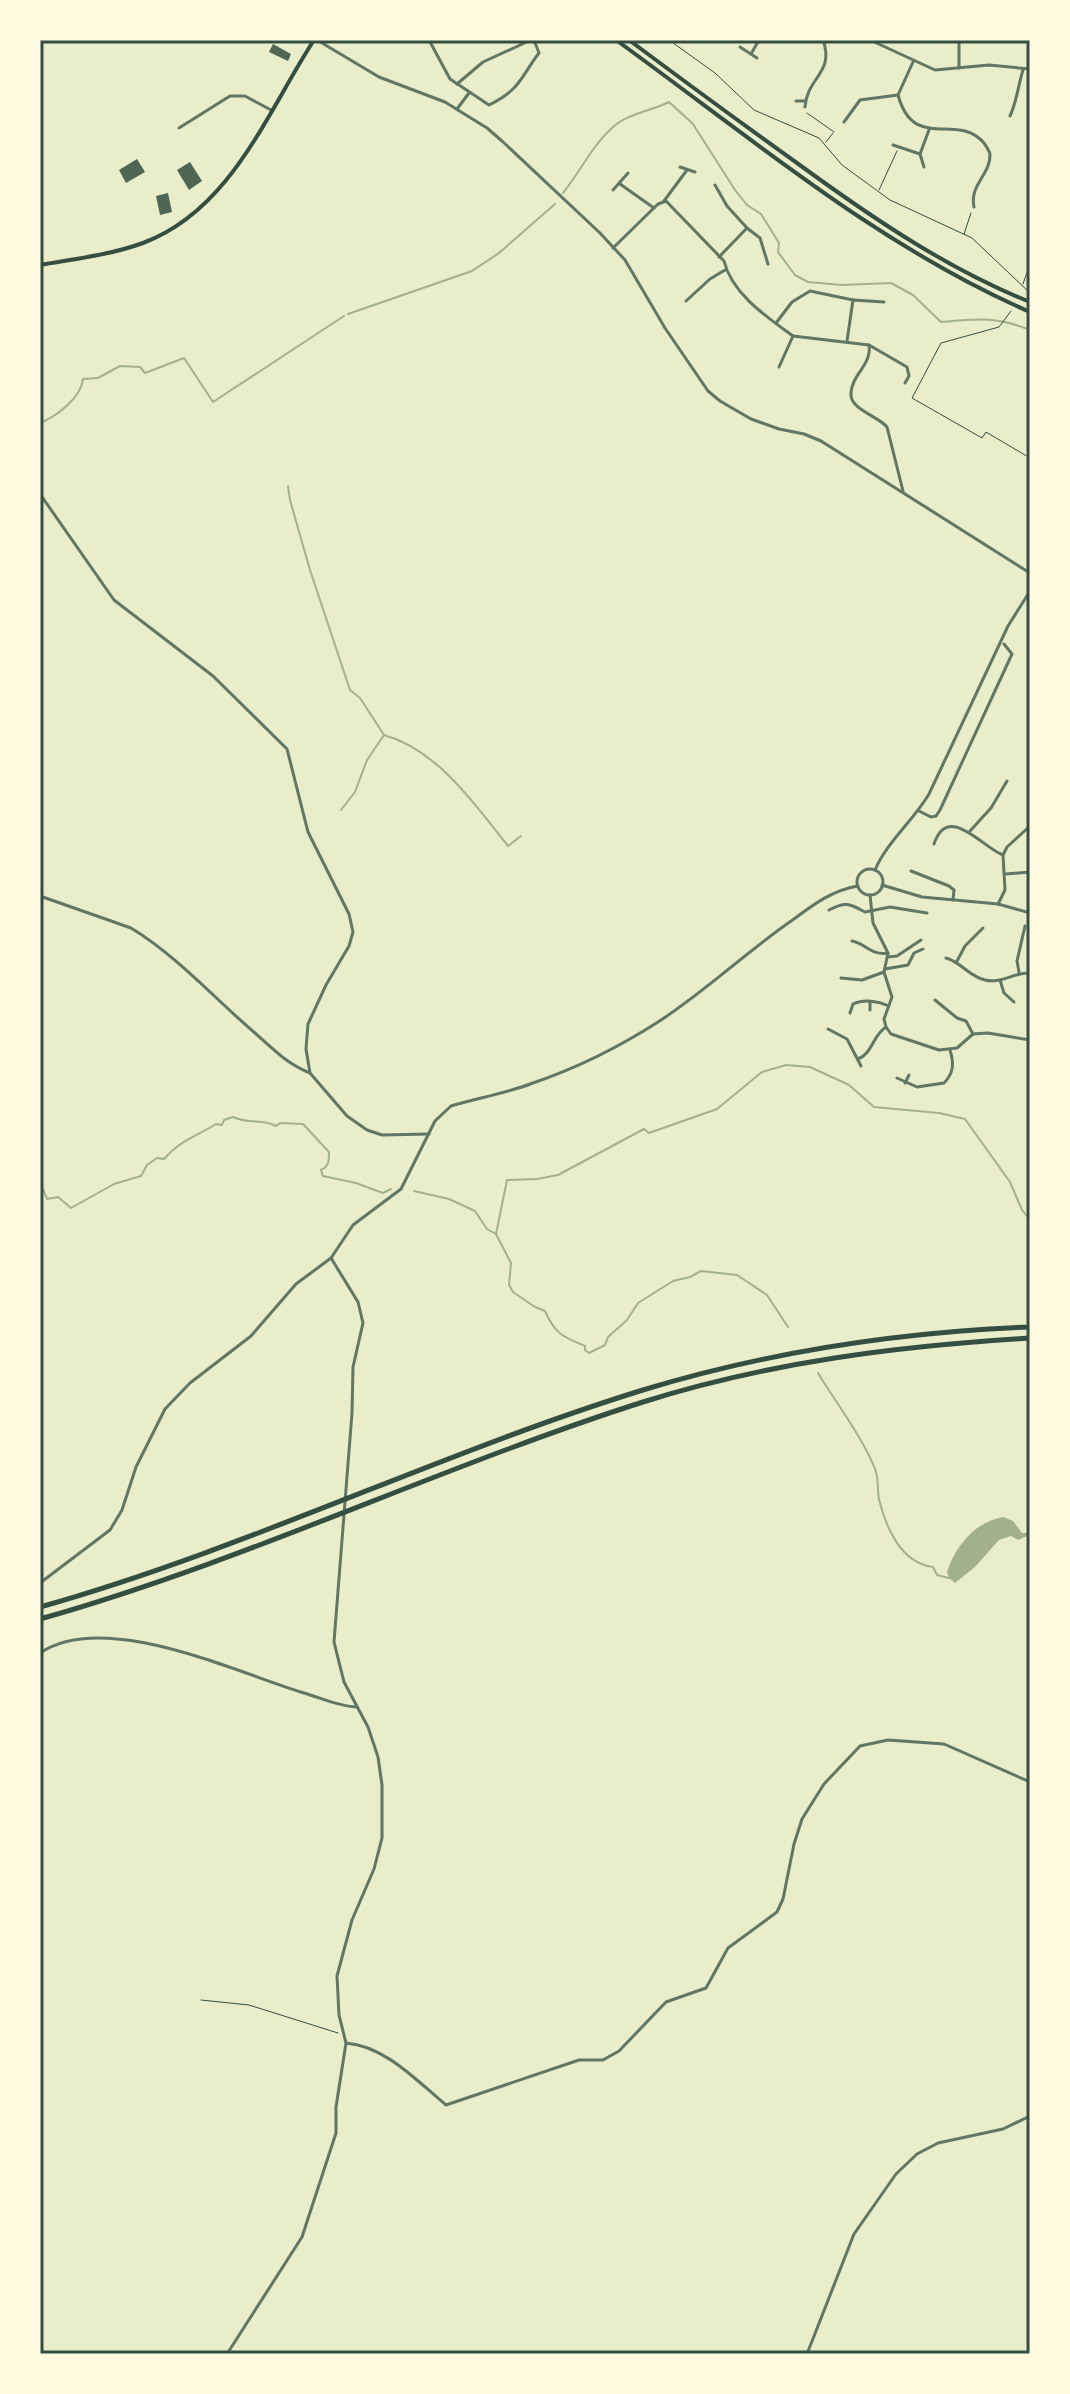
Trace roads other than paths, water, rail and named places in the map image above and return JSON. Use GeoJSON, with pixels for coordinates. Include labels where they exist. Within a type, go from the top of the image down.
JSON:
{"type":"FeatureCollection","features":[{"type":"Feature","properties":{"kind":"highway"},"geometry":{"type":"LineString","coordinates":[[40,1607],[187,1560],[549,1422],[696,1375],[757,1359],[839,1345],[913,1335],[1030,1327]]}},
{"type":"Feature","properties":{"kind":"highway"},"geometry":{"type":"LineString","coordinates":[[40,1619],[189,1571],[558,1431],[702,1385],[837,1356],[1030,1338]]}},
{"type":"Feature","properties":{"kind":"main road"},"geometry":{"type":"LineString","coordinates":[[40,265],[130,247],[186,221],[231,176],[316,40]]}},
{"type":"Feature","properties":{"kind":"main road"},"geometry":{"type":"LineString","coordinates":[[616,40],[860,217],[951,274],[1030,312]]}},
{"type":"Feature","properties":{"kind":"main road"},"geometry":{"type":"LineString","coordinates":[[629,40],[759,136],[892,228],[948,263],[1030,302]]}},
{"type":"Feature","properties":{"kind":"street"},"geometry":{"type":"LineString","coordinates":[[316,40],[379,77],[457,109],[502,141],[613,248],[635,275],[665,328],[704,385],[720,401],[765,425],[821,441],[1030,573]]}},
{"type":"Feature","properties":{"kind":"street"},"geometry":{"type":"LineString","coordinates":[[429,40],[450,79],[469,93],[489,105],[511,92],[522,81],[539,53],[532,40],[483,62],[457,84]]}},
{"type":"Feature","properties":{"kind":"street"},"geometry":{"type":"LineString","coordinates":[[751,54],[759,40]]}},
{"type":"Feature","properties":{"kind":"street"},"geometry":{"type":"LineString","coordinates":[[805,107],[808,90],[826,64],[823,40]]}},
{"type":"Feature","properties":{"kind":"street"},"geometry":{"type":"LineString","coordinates":[[870,40],[935,70],[989,65],[1030,69]]}},
{"type":"Feature","properties":{"kind":"street"},"geometry":{"type":"LineString","coordinates":[[959,40],[959,68]]}},
{"type":"Feature","properties":{"kind":"street"},"geometry":{"type":"LineString","coordinates":[[740,47],[757,58]]}},
{"type":"Feature","properties":{"kind":"street"},"geometry":{"type":"LineString","coordinates":[[913,62],[898,95],[901,108],[908,118],[929,130],[971,133],[981,139],[988,149],[989,156],[973,192],[974,207]]}},
{"type":"Feature","properties":{"kind":"street"},"geometry":{"type":"LineString","coordinates":[[1010,116],[1023,70]]}},
{"type":"Feature","properties":{"kind":"street"},"geometry":{"type":"LineString","coordinates":[[457,109],[469,93]]}},
{"type":"Feature","properties":{"kind":"street"},"geometry":{"type":"LineString","coordinates":[[179,128],[221,100],[235,95],[250,98],[271,110]]}},
{"type":"Feature","properties":{"kind":"street"},"geometry":{"type":"LineString","coordinates":[[844,122],[860,100],[898,95]]}},
{"type":"Feature","properties":{"kind":"street"},"geometry":{"type":"LineString","coordinates":[[796,101],[805,101]]}},
{"type":"Feature","properties":{"kind":"street"},"geometry":{"type":"LineString","coordinates":[[924,167],[920,154],[929,130]]}},
{"type":"Feature","properties":{"kind":"street"},"geometry":{"type":"LineString","coordinates":[[893,145],[920,154]]}},
{"type":"Feature","properties":{"kind":"street"},"geometry":{"type":"LineString","coordinates":[[680,167],[695,172]]}},
{"type":"Feature","properties":{"kind":"street"},"geometry":{"type":"LineString","coordinates":[[613,248],[664,201],[687,170]]}},
{"type":"Feature","properties":{"kind":"street"},"geometry":{"type":"LineString","coordinates":[[613,190],[628,173]]}},
{"type":"Feature","properties":{"kind":"street"},"geometry":{"type":"LineString","coordinates":[[620,184],[654,208]]}},
{"type":"Feature","properties":{"kind":"street"},"geometry":{"type":"LineString","coordinates":[[715,185],[727,206],[760,238],[768,264]]}},
{"type":"Feature","properties":{"kind":"street"},"geometry":{"type":"LineString","coordinates":[[965,202],[972,200]]}},
{"type":"Feature","properties":{"kind":"street"},"geometry":{"type":"LineString","coordinates":[[664,201],[724,261],[725,270],[754,306],[793,336],[869,345],[907,367],[909,376],[905,383]]}},
{"type":"Feature","properties":{"kind":"street"},"geometry":{"type":"LineString","coordinates":[[719,257],[747,228]]}},
{"type":"Feature","properties":{"kind":"street"},"geometry":{"type":"LineString","coordinates":[[686,301],[725,270]]}},
{"type":"Feature","properties":{"kind":"street"},"geometry":{"type":"LineString","coordinates":[[776,323],[792,302],[810,291],[853,300],[884,302]]}},
{"type":"Feature","properties":{"kind":"street"},"geometry":{"type":"LineString","coordinates":[[847,341],[853,300]]}},
{"type":"Feature","properties":{"kind":"street"},"geometry":{"type":"LineString","coordinates":[[779,367],[793,336]]}},
{"type":"Feature","properties":{"kind":"street"},"geometry":{"type":"LineString","coordinates":[[869,345],[868,361],[850,395],[856,405],[887,427],[903,494]]}},
{"type":"Feature","properties":{"kind":"street"},"geometry":{"type":"LineString","coordinates":[[40,494],[114,600],[213,676],[282,742],[290,756],[308,832],[349,914],[353,932],[349,946],[308,1024],[305,1041],[310,1073]]}},
{"type":"Feature","properties":{"kind":"street"},"geometry":{"type":"LineString","coordinates":[[875,870],[883,854],[919,811],[948,757],[1008,626],[1030,591]]}},
{"type":"Feature","properties":{"kind":"street"},"geometry":{"type":"LineString","coordinates":[[919,811],[931,817],[940,810],[1012,654],[1004,644]]}},
{"type":"Feature","properties":{"kind":"street"},"geometry":{"type":"LineString","coordinates":[[970,831],[991,808],[1007,781]]}},
{"type":"Feature","properties":{"kind":"street"},"geometry":{"type":"LineString","coordinates":[[934,844],[936,837],[953,826],[970,831],[992,850],[1003,855]]}},
{"type":"Feature","properties":{"kind":"street"},"geometry":{"type":"LineString","coordinates":[[998,904],[1005,890],[1003,855],[1007,847],[1030,826]]}},
{"type":"Feature","properties":{"kind":"street"},"geometry":{"type":"LineString","coordinates":[[858,886],[870,895],[879,891],[881,876],[875,870]]}},
{"type":"Feature","properties":{"kind":"street"},"geometry":{"type":"LineString","coordinates":[[858,886],[863,872],[875,870]]}},
{"type":"Feature","properties":{"kind":"street"},"geometry":{"type":"LineString","coordinates":[[911,871],[949,886],[954,890],[953,900]]}},
{"type":"Feature","properties":{"kind":"street"},"geometry":{"type":"LineString","coordinates":[[1006,874],[1030,872]]}},
{"type":"Feature","properties":{"kind":"street"},"geometry":{"type":"LineString","coordinates":[[882,885],[922,897],[998,904],[1030,913]]}},
{"type":"Feature","properties":{"kind":"street"},"geometry":{"type":"LineString","coordinates":[[42,1582],[101,1538],[116,1522],[136,1467],[165,1409],[175,1397],[245,1342],[296,1284],[331,1258],[353,1225],[401,1189],[435,1121],[451,1106],[531,1084],[582,1064],[660,1021],[803,912],[828,896],[858,886]]}},
{"type":"Feature","properties":{"kind":"street"},"geometry":{"type":"LineString","coordinates":[[870,895],[871,913],[888,955],[884,970],[892,997],[884,1019],[891,1034],[939,1050],[957,1048],[973,1034],[988,1033],[1030,1040]]}},
{"type":"Feature","properties":{"kind":"street"},"geometry":{"type":"LineString","coordinates":[[40,896],[131,928],[142,935],[287,1062],[310,1073],[347,1116],[367,1130],[382,1135],[429,1134]]}},
{"type":"Feature","properties":{"kind":"street"},"geometry":{"type":"LineString","coordinates":[[829,910],[851,904],[871,913],[890,907],[927,913]]}},
{"type":"Feature","properties":{"kind":"street"},"geometry":{"type":"LineString","coordinates":[[1019,972],[1017,961],[1025,926]]}},
{"type":"Feature","properties":{"kind":"street"},"geometry":{"type":"LineString","coordinates":[[957,961],[975,930],[983,928]]}},
{"type":"Feature","properties":{"kind":"street"},"geometry":{"type":"LineString","coordinates":[[1016,932],[1024,934]]}},
{"type":"Feature","properties":{"kind":"street"},"geometry":{"type":"LineString","coordinates":[[852,941],[875,953],[897,956],[921,940]]}},
{"type":"Feature","properties":{"kind":"street"},"geometry":{"type":"LineString","coordinates":[[841,978],[862,980],[884,970],[908,965],[914,953],[923,949]]}},
{"type":"Feature","properties":{"kind":"street"},"geometry":{"type":"LineString","coordinates":[[946,958],[957,961],[983,980],[1000,980],[1019,972],[1030,973]]}},
{"type":"Feature","properties":{"kind":"street"},"geometry":{"type":"LineString","coordinates":[[1000,980],[1004,993],[1014,1002]]}},
{"type":"Feature","properties":{"kind":"street"},"geometry":{"type":"LineString","coordinates":[[999,1000],[1004,993]]}},
{"type":"Feature","properties":{"kind":"street"},"geometry":{"type":"LineString","coordinates":[[935,1000],[957,1018],[966,1021],[973,1034]]}},
{"type":"Feature","properties":{"kind":"street"},"geometry":{"type":"LineString","coordinates":[[870,1002],[870,1010]]}},
{"type":"Feature","properties":{"kind":"street"},"geometry":{"type":"LineString","coordinates":[[850,1013],[855,1003],[889,1006]]}},
{"type":"Feature","properties":{"kind":"street"},"geometry":{"type":"LineString","coordinates":[[858,1059],[867,1055],[875,1037],[886,1027]]}},
{"type":"Feature","properties":{"kind":"street"},"geometry":{"type":"LineString","coordinates":[[828,1029],[847,1039],[861,1066]]}},
{"type":"Feature","properties":{"kind":"street"},"geometry":{"type":"LineString","coordinates":[[919,1042],[922,1036]]}},
{"type":"Feature","properties":{"kind":"street"},"geometry":{"type":"LineString","coordinates":[[897,1078],[917,1087],[944,1083],[952,1073],[950,1050]]}},
{"type":"Feature","properties":{"kind":"street"},"geometry":{"type":"LineString","coordinates":[[905,1083],[909,1075]]}},
{"type":"Feature","properties":{"kind":"street"},"geometry":{"type":"LineString","coordinates":[[227,2354],[307,2226],[336,2133],[336,2107],[346,2043],[339,2015],[337,1976],[352,1920],[378,1855],[383,1817],[378,1757],[372,1737],[344,1682],[334,1642],[353,1367],[362,1315],[358,1302],[331,1258]]}},
{"type":"Feature","properties":{"kind":"street"},"geometry":{"type":"LineString","coordinates":[[40,1653],[54,1645],[75,1640],[105,1639],[148,1644],[357,1707]]}},
{"type":"Feature","properties":{"kind":"street"},"geometry":{"type":"LineString","coordinates":[[346,2043],[357,2044],[392,2061],[446,2105],[579,2060],[603,2060],[619,2051],[666,2002],[706,1988],[728,1948],[777,1912],[783,1899],[794,1844],[807,1810],[833,1772],[860,1746],[888,1740],[944,1744],[1030,1782]]}},
{"type":"Feature","properties":{"kind":"street"},"geometry":{"type":"LineString","coordinates":[[807,2354],[854,2234],[896,2174],[917,2154],[938,2143],[1003,2129],[1030,2116]]}},
{"type":"Feature","properties":{"kind":"waterway"},"geometry":{"type":"LineString","coordinates":[[563,193],[612,128],[631,116],[669,102],[693,124],[747,205],[761,214],[779,243],[778,252],[795,275],[808,282],[842,285],[891,283],[913,295],[941,322],[996,321],[1030,330]]}},
{"type":"Feature","properties":{"kind":"waterway"},"geometry":{"type":"LineString","coordinates":[[348,314],[472,271],[499,253],[555,204]]}},
{"type":"Feature","properties":{"kind":"waterway"},"geometry":{"type":"LineString","coordinates":[[40,423],[67,406],[78,393],[83,379],[98,378],[120,366],[140,367],[145,373],[184,358],[213,402],[344,316]]}},
{"type":"Feature","properties":{"kind":"waterway"},"geometry":{"type":"LineString","coordinates":[[288,486],[310,570],[350,690],[360,698],[384,735],[367,760],[355,792],[341,810]]}},
{"type":"Feature","properties":{"kind":"waterway"},"geometry":{"type":"LineString","coordinates":[[384,735],[403,742],[438,766],[469,797],[508,846],[521,836]]}},
{"type":"Feature","properties":{"kind":"waterway"},"geometry":{"type":"LineString","coordinates":[[496,1234],[507,1180],[558,1175],[644,1129],[649,1133],[717,1109],[762,1072],[786,1065],[810,1067],[849,1085],[874,1107],[939,1113],[965,1119],[1010,1182],[1022,1210],[1030,1220]]}},
{"type":"Feature","properties":{"kind":"waterway"},"geometry":{"type":"LineString","coordinates":[[40,1181],[47,1199],[58,1197],[71,1208],[114,1184],[141,1176],[147,1165],[157,1158],[164,1159],[182,1143],[233,1117],[276,1126],[280,1123],[303,1124],[329,1152],[328,1163],[321,1170],[323,1176],[383,1193],[391,1189]]}},
{"type":"Feature","properties":{"kind":"waterway"},"geometry":{"type":"LineString","coordinates":[[414,1191],[449,1199],[475,1211],[487,1229],[496,1234],[511,1263],[509,1285],[513,1292],[545,1311],[556,1330],[585,1346],[589,1353],[605,1345],[608,1337],[627,1320],[638,1303],[673,1281],[701,1271],[737,1275],[767,1295],[788,1327]]}},
{"type":"Feature","properties":{"kind":"waterway"},"geometry":{"type":"LineString","coordinates":[[818,1373],[870,1458],[876,1473],[882,1510],[897,1542],[912,1559],[933,1567],[937,1575],[949,1578]]}}]}
